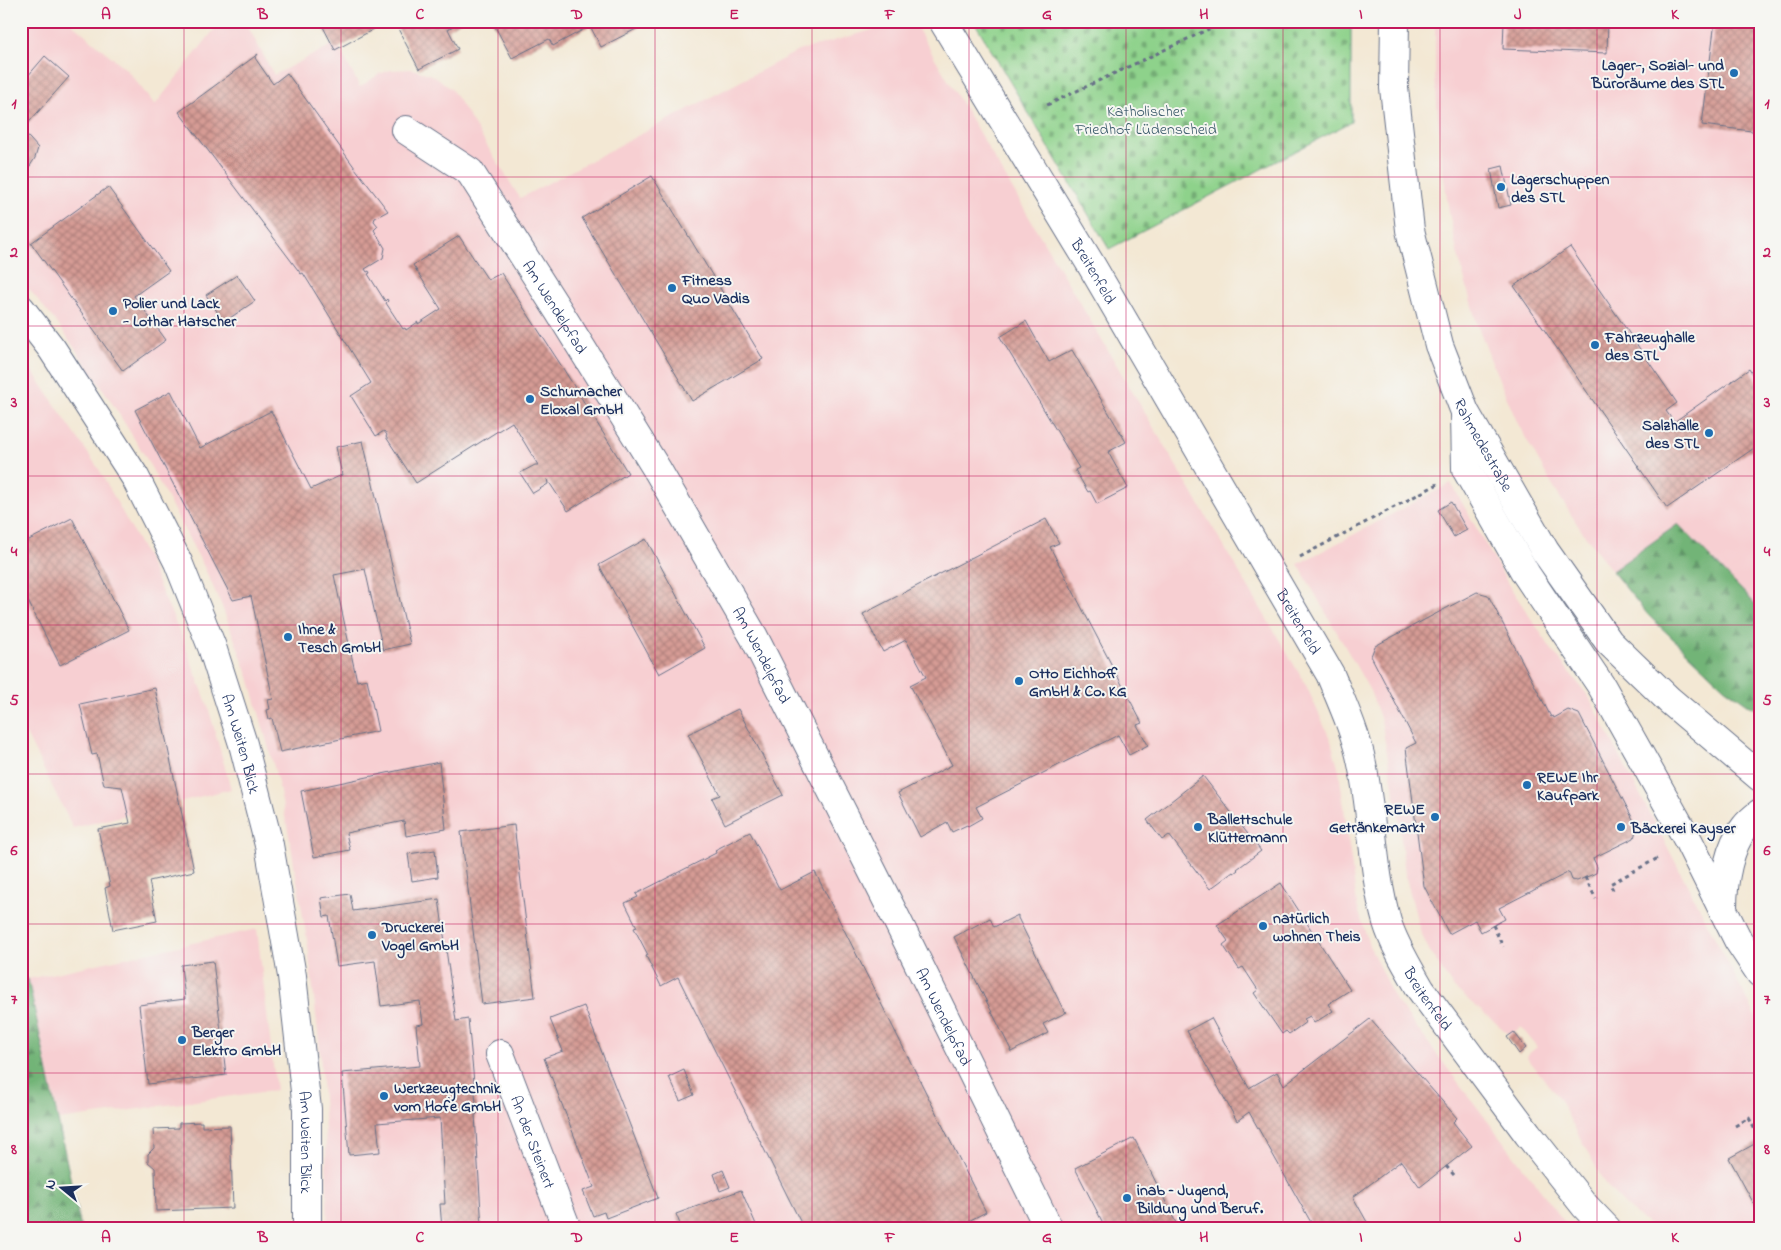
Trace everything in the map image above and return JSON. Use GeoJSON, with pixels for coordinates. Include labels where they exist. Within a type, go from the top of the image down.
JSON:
{"type":"FeatureCollection","features":[{"type":"Feature","properties":{"kind":"street","name":"Breitenfeld"},"geometry":{"type":"LineString","coordinates":[[943,21],[1090,262],[1330,674],[1353,732],[1362,764],[1376,867],[1388,923],[1421,990],[1528,1134],[1585,1206],[1607,1229]]}},
{"type":"Feature","properties":{"kind":"street","name":"Rahmedestraße"},"geometry":{"type":"LineString","coordinates":[[1395,21],[1394,88],[1410,230],[1439,345],[1465,412],[1544,552],[1609,642],[1669,700],[1760,778]]}},
{"type":"Feature","properties":{"kind":"street","name":"Am Wendelpfad"},"geometry":{"type":"LineString","coordinates":[[406,130],[470,172],[658,471],[754,637],[1049,1229]]}},
{"type":"Feature","properties":{"kind":"street","name":"Am Weiten Blick"},"geometry":{"type":"LineString","coordinates":[[21,309],[52,349],[135,477],[181,570],[212,647],[240,735],[269,846],[292,976],[307,1109],[306,1229]]}},
{"type":"Feature","properties":{"kind":"street"},"geometry":{"type":"LineString","coordinates":[[1465,412],[1466,469],[1526,574],[1602,686],[1689,842],[1738,940],[1760,973]]}},
{"type":"Feature","properties":{"kind":"street"},"geometry":{"type":"LineString","coordinates":[[1722,906],[1723,891],[1733,849],[1745,827],[1760,813]]}},
{"type":"Feature","properties":{"kind":"street","name":"An der Steinert"},"geometry":{"type":"LineString","coordinates":[[500,1054],[567,1229]]}},
{"type":"Feature","properties":{"kind":"path"},"geometry":{"type":"LineString","coordinates":[[1047,105],[1226,21]]}},
{"type":"Feature","properties":{"kind":"path"},"geometry":{"type":"LineString","coordinates":[[1271,574],[1466,469]]}},
{"type":"Feature","properties":{"kind":"path"},"geometry":{"type":"LineString","coordinates":[[1612,890],[1610,884],[1649,862]]}},
{"type":"Feature","properties":{"kind":"path"},"geometry":{"type":"LineString","coordinates":[[1585,877],[1596,900]]}},
{"type":"Feature","properties":{"kind":"path"},"geometry":{"type":"LineString","coordinates":[[1493,925],[1504,947]]}},
{"type":"Feature","properties":{"kind":"path"},"geometry":{"type":"LineString","coordinates":[[1735,1126],[1749,1118],[1760,1140]]}},
{"type":"Feature","properties":{"kind":"path"},"geometry":{"type":"LineString","coordinates":[[1446,1166],[1455,1176]]}},
{"type":"Feature","properties":{"kind":"shaded area"},"geometry":{"type":"Polygon","coordinates":[[[21,21],[69,21],[127,70],[155,105],[221,21],[245,21],[274,75],[332,45],[335,50],[339,48],[360,87],[379,74],[391,70],[412,69],[429,74],[439,79],[452,90],[520,198],[798,51],[904,21],[913,21],[1306,685],[1331,741],[1339,771],[1357,905],[1369,945],[1394,998],[1570,1229],[328,1229],[326,1148],[320,1049],[308,946],[290,840],[277,778],[249,677],[221,604],[204,567],[145,456],[107,395],[60,327],[21,279],[21,21]]]}},
{"type":"Feature","properties":{"kind":"shaded area"},"geometry":{"type":"Polygon","coordinates":[[[1435,21],[1760,21],[1760,609],[1678,524],[1612,571],[1581,530],[1552,485],[1518,424],[1477,324],[1457,252],[1441,157],[1435,76],[1435,21]]]}},
{"type":"Feature","properties":{"kind":"shaded area"},"geometry":{"type":"Polygon","coordinates":[[[21,354],[100,471],[146,556],[181,635],[207,703],[231,789],[73,828],[21,724],[21,354]]]}},
{"type":"Feature","properties":{"kind":"shaded area"},"geometry":{"type":"Polygon","coordinates":[[[1451,483],[1508,584],[1552,650],[1589,697],[1760,1024],[1760,1229],[1656,1229],[1626,1206],[1605,1184],[1558,1097],[1526,1056],[1537,1047],[1521,1027],[1510,1035],[1453,987],[1429,950],[1420,931],[1405,874],[1398,813],[1381,720],[1370,691],[1298,564],[1451,483]]]}},
{"type":"Feature","properties":{"kind":"shaded area"},"geometry":{"type":"Polygon","coordinates":[[[257,929],[276,1090],[59,1120],[28,979],[257,929]]]}},
{"type":"Feature","properties":{"kind":"green space","name":"Katholischer Friedhof Lüdenscheid"},"geometry":{"type":"Polygon","coordinates":[[[974,21],[1351,21],[1351,122],[1109,249],[974,21]]]}},
{"type":"Feature","properties":{"kind":"green space"},"geometry":{"type":"Polygon","coordinates":[[[1678,524],[1760,609],[1760,713],[1724,687],[1649,616],[1612,571],[1678,524]]]}},
{"type":"Feature","properties":{"kind":"green space"},"geometry":{"type":"Polygon","coordinates":[[[21,978],[28,979],[81,1229],[21,1229],[21,978]]]}},
{"type":"Feature","properties":{"kind":"building"},"geometry":{"type":"Polygon","coordinates":[[[320,21],[389,21],[335,50],[320,21]]]}},
{"type":"Feature","properties":{"kind":"building"},"geometry":{"type":"Polygon","coordinates":[[[394,21],[462,21],[448,29],[458,49],[419,69],[394,21]]]}},
{"type":"Feature","properties":{"kind":"building"},"geometry":{"type":"Polygon","coordinates":[[[492,21],[637,21],[640,27],[601,47],[590,26],[553,46],[549,39],[512,58],[492,21]]]}},
{"type":"Feature","properties":{"kind":"building"},"geometry":{"type":"Polygon","coordinates":[[[771,21],[793,21],[776,30],[771,21]]]}},
{"type":"Feature","properties":{"kind":"building"},"geometry":{"type":"Polygon","coordinates":[[[1504,21],[1608,21],[1607,53],[1503,49],[1504,21]]]}},
{"type":"Feature","properties":{"kind":"building","name":"Lager-, Sozial- und Büroräume des STL"},"geometry":{"type":"Polygon","coordinates":[[[1715,21],[1760,21],[1760,132],[1702,125],[1715,21]]]}},
{"type":"Feature","properties":{"kind":"building"},"geometry":{"type":"Polygon","coordinates":[[[258,54],[255,58],[273,84],[287,73],[388,211],[375,218],[374,221],[378,226],[374,230],[385,248],[383,258],[365,269],[367,272],[369,271],[370,273],[368,274],[385,301],[387,299],[386,303],[403,329],[405,328],[406,330],[418,322],[418,324],[441,309],[413,265],[459,236],[488,280],[501,273],[628,473],[568,511],[547,479],[548,484],[533,493],[520,473],[538,465],[512,422],[416,483],[386,437],[387,435],[384,431],[376,436],[351,396],[371,383],[303,273],[301,274],[179,112],[258,54]]]}},
{"type":"Feature","properties":{"kind":"building"},"geometry":{"type":"Polygon","coordinates":[[[45,56],[69,77],[22,130],[38,148],[30,166],[21,174],[21,84],[45,56]]]}},
{"type":"Feature","properties":{"kind":"building","name":"Lagerschuppen des STL"},"geometry":{"type":"Polygon","coordinates":[[[1503,166],[1511,205],[1498,208],[1491,169],[1503,166]]]}},
{"type":"Feature","properties":{"kind":"building","name":"Fitness Quo Vadis"},"geometry":{"type":"Polygon","coordinates":[[[652,176],[763,359],[692,401],[582,218],[652,176]]]}},
{"type":"Feature","properties":{"kind":"building"},"geometry":{"type":"Polygon","coordinates":[[[108,187],[169,271],[134,296],[166,340],[123,371],[31,243],[108,187]]]}},
{"type":"Feature","properties":{"kind":"building"},"geometry":{"type":"Polygon","coordinates":[[[1570,247],[1677,403],[1666,411],[1674,422],[1749,369],[1760,386],[1760,444],[1667,508],[1514,286],[1570,247]]]}},
{"type":"Feature","properties":{"kind":"building"},"geometry":{"type":"Polygon","coordinates":[[[237,275],[255,301],[224,322],[206,295],[237,275]]]}},
{"type":"Feature","properties":{"kind":"building"},"geometry":{"type":"Polygon","coordinates":[[[1026,321],[1049,362],[1072,350],[1126,442],[1108,452],[1128,488],[1097,504],[1075,470],[1079,468],[1000,337],[1026,321]]]}},
{"type":"Feature","properties":{"kind":"building"},"geometry":{"type":"Polygon","coordinates":[[[171,391],[200,448],[271,411],[311,489],[342,475],[336,447],[363,441],[410,644],[383,650],[365,569],[334,575],[357,681],[367,679],[378,731],[280,752],[272,718],[269,719],[267,710],[270,709],[268,700],[273,699],[251,596],[233,600],[135,410],[171,391]]]}},
{"type":"Feature","properties":{"kind":"building"},"geometry":{"type":"Polygon","coordinates":[[[1451,502],[1467,530],[1454,537],[1438,510],[1451,502]]]}},
{"type":"Feature","properties":{"kind":"building"},"geometry":{"type":"Polygon","coordinates":[[[72,518],[129,630],[60,665],[21,587],[21,544],[72,518]]]}},
{"type":"Feature","properties":{"kind":"building","name":"Otto Eichhoff GmbH & Co. KG"},"geometry":{"type":"Polygon","coordinates":[[[1046,519],[1059,543],[1050,547],[1142,723],[1137,725],[1148,745],[1129,755],[1118,735],[976,807],[982,818],[968,826],[952,832],[947,822],[920,837],[898,793],[952,765],[910,685],[926,677],[906,640],[883,652],[863,614],[1046,519]]]}},
{"type":"Feature","properties":{"kind":"building"},"geometry":{"type":"Polygon","coordinates":[[[646,539],[705,648],[659,674],[599,565],[646,539]]]}},
{"type":"Feature","properties":{"kind":"building","name":"REWE Ihr Kaufpark"},"geometry":{"type":"Polygon","coordinates":[[[1477,592],[1488,595],[1551,717],[1553,716],[1554,718],[1568,710],[1579,714],[1637,827],[1634,838],[1593,858],[1597,867],[1596,873],[1577,881],[1572,880],[1569,872],[1499,908],[1505,919],[1481,932],[1475,920],[1449,934],[1424,886],[1406,748],[1416,743],[1371,656],[1375,646],[1477,592]]]}},
{"type":"Feature","properties":{"kind":"building"},"geometry":{"type":"Polygon","coordinates":[[[155,688],[194,871],[149,881],[157,921],[113,930],[105,888],[110,886],[98,829],[130,823],[122,787],[104,785],[97,754],[92,755],[80,704],[155,688]]]}},
{"type":"Feature","properties":{"kind":"building"},"geometry":{"type":"Polygon","coordinates":[[[738,709],[783,795],[725,824],[712,798],[720,795],[688,734],[738,709]]]}},
{"type":"Feature","properties":{"kind":"building"},"geometry":{"type":"Polygon","coordinates":[[[439,762],[446,829],[406,836],[404,821],[346,833],[350,850],[314,857],[301,791],[439,762]]]}},
{"type":"Feature","properties":{"kind":"building","name":"Ballettschule Klüttermann"},"geometry":{"type":"Polygon","coordinates":[[[1203,776],[1261,851],[1234,873],[1210,889],[1169,835],[1162,840],[1147,820],[1203,776]]]}},
{"type":"Feature","properties":{"kind":"building"},"geometry":{"type":"Polygon","coordinates":[[[514,825],[535,997],[482,1004],[461,832],[514,825]]]}},
{"type":"Feature","properties":{"kind":"building"},"geometry":{"type":"Polygon","coordinates":[[[750,832],[780,890],[815,872],[986,1212],[953,1229],[804,1229],[678,977],[661,986],[646,956],[648,955],[634,928],[637,927],[625,903],[638,897],[636,894],[716,853],[715,850],[750,832]]]}},
{"type":"Feature","properties":{"kind":"building"},"geometry":{"type":"Polygon","coordinates":[[[435,850],[438,877],[412,881],[408,854],[435,850]]]}},
{"type":"Feature","properties":{"kind":"building"},"geometry":{"type":"Polygon","coordinates":[[[1281,883],[1350,990],[1328,1004],[1333,1011],[1314,1023],[1310,1016],[1304,1019],[1306,1022],[1289,1034],[1286,1031],[1282,1034],[1254,993],[1258,990],[1243,967],[1239,969],[1223,945],[1228,941],[1217,925],[1281,883]]]}},
{"type":"Feature","properties":{"kind":"building"},"geometry":{"type":"Polygon","coordinates":[[[350,894],[353,911],[439,899],[456,1021],[468,1019],[477,1114],[475,1115],[482,1229],[442,1229],[440,1204],[445,1204],[440,1118],[377,1123],[380,1152],[349,1155],[342,1073],[420,1066],[416,1025],[423,1024],[420,1001],[381,1006],[375,961],[337,966],[329,916],[324,917],[321,898],[350,894]]]}},
{"type":"Feature","properties":{"kind":"building"},"geometry":{"type":"Polygon","coordinates":[[[1018,915],[1064,1011],[1067,1012],[1043,1024],[1048,1033],[1011,1052],[954,937],[990,918],[994,927],[1018,915]]]}},
{"type":"Feature","properties":{"kind":"building","name":"Berger Elektro GmbH"},"geometry":{"type":"Polygon","coordinates":[[[213,961],[226,1075],[148,1084],[139,1005],[185,999],[181,965],[213,961]]]}},
{"type":"Feature","properties":{"kind":"building"},"geometry":{"type":"Polygon","coordinates":[[[584,1006],[658,1198],[606,1218],[604,1212],[593,1216],[583,1191],[594,1187],[544,1058],[563,1051],[550,1019],[584,1006]]]}},
{"type":"Feature","properties":{"kind":"building"},"geometry":{"type":"Polygon","coordinates":[[[1211,1018],[1249,1088],[1277,1072],[1284,1085],[1370,1019],[1457,1118],[1453,1122],[1472,1146],[1420,1187],[1401,1161],[1353,1197],[1371,1229],[1309,1229],[1313,1226],[1249,1112],[1237,1121],[1187,1031],[1211,1018]]]}},
{"type":"Feature","properties":{"kind":"building"},"geometry":{"type":"Polygon","coordinates":[[[1514,1032],[1526,1048],[1519,1054],[1507,1037],[1514,1032]]]}},
{"type":"Feature","properties":{"kind":"building"},"geometry":{"type":"Polygon","coordinates":[[[684,1070],[694,1095],[680,1101],[669,1077],[684,1070]]]}},
{"type":"Feature","properties":{"kind":"building"},"geometry":{"type":"Polygon","coordinates":[[[202,1122],[202,1127],[230,1126],[233,1208],[156,1211],[155,1168],[148,1162],[148,1154],[154,1148],[153,1129],[179,1128],[179,1123],[202,1122]]]}},
{"type":"Feature","properties":{"kind":"building","name":"inab – Jugend, Bildung und Beruf."},"geometry":{"type":"Polygon","coordinates":[[[1134,1138],[1179,1229],[1106,1229],[1075,1168],[1134,1138]]]}},
{"type":"Feature","properties":{"kind":"building"},"geometry":{"type":"Polygon","coordinates":[[[1760,1141],[1760,1201],[1754,1204],[1729,1158],[1760,1141]]]}},
{"type":"Feature","properties":{"kind":"building"},"geometry":{"type":"Polygon","coordinates":[[[723,1170],[730,1187],[720,1191],[714,1174],[723,1170]]]}},
{"type":"Feature","properties":{"kind":"building"},"geometry":{"type":"Polygon","coordinates":[[[741,1190],[758,1229],[682,1229],[676,1214],[741,1190]]]}},
{"type":"Feature","properties":{"kind":"place","name":"Lager-, Sozial- und Büroräume des STL"},"geometry":{"type":"Point","coordinates":[1734,73]}},
{"type":"Feature","properties":{"kind":"place","name":"Lagerschuppen des STL"},"geometry":{"type":"Point","coordinates":[1501,187]}},
{"type":"Feature","properties":{"kind":"place","name":"Fitness Quo Vadis"},"geometry":{"type":"Point","coordinates":[672,288]}},
{"type":"Feature","properties":{"kind":"place","name":"Polier und Lack - Lothar Hatscher"},"geometry":{"type":"Point","coordinates":[113,311]}},
{"type":"Feature","properties":{"kind":"place","name":"Fahrzeughalle des STL"},"geometry":{"type":"Point","coordinates":[1595,345]}},
{"type":"Feature","properties":{"kind":"place","name":"Schumacher Eloxal GmbH"},"geometry":{"type":"Point","coordinates":[530,399]}},
{"type":"Feature","properties":{"kind":"place","name":"Salzhalle des STL"},"geometry":{"type":"Point","coordinates":[1709,433]}},
{"type":"Feature","properties":{"kind":"place","name":"Ihne & Tesch GmbH"},"geometry":{"type":"Point","coordinates":[288,637]}},
{"type":"Feature","properties":{"kind":"place","name":"Otto Eichhoff GmbH & Co. KG"},"geometry":{"type":"Point","coordinates":[1019,681]}},
{"type":"Feature","properties":{"kind":"place","name":"REWE Ihr Kaufpark"},"geometry":{"type":"Point","coordinates":[1527,785]}},
{"type":"Feature","properties":{"kind":"place","name":"REWE Getränkemarkt"},"geometry":{"type":"Point","coordinates":[1435,817]}},
{"type":"Feature","properties":{"kind":"place","name":"Ballettschule Klüttermann"},"geometry":{"type":"Point","coordinates":[1198,827]}},
{"type":"Feature","properties":{"kind":"place","name":"Bäckerei Kayser"},"geometry":{"type":"Point","coordinates":[1621,827]}},
{"type":"Feature","properties":{"kind":"place","name":"natürlich wohnen Theis"},"geometry":{"type":"Point","coordinates":[1263,926]}},
{"type":"Feature","properties":{"kind":"place","name":"Druckerei Vogel GmbH"},"geometry":{"type":"Point","coordinates":[372,935]}},
{"type":"Feature","properties":{"kind":"place","name":"Berger Elektro GmbH"},"geometry":{"type":"Point","coordinates":[182,1040]}},
{"type":"Feature","properties":{"kind":"place","name":"Werkzeugtechnik vom Hofe GmbH"},"geometry":{"type":"Point","coordinates":[384,1096]}},
{"type":"Feature","properties":{"kind":"place","name":"inab – Jugend, Bildung und Beruf."},"geometry":{"type":"Point","coordinates":[1127,1198]}}]}
